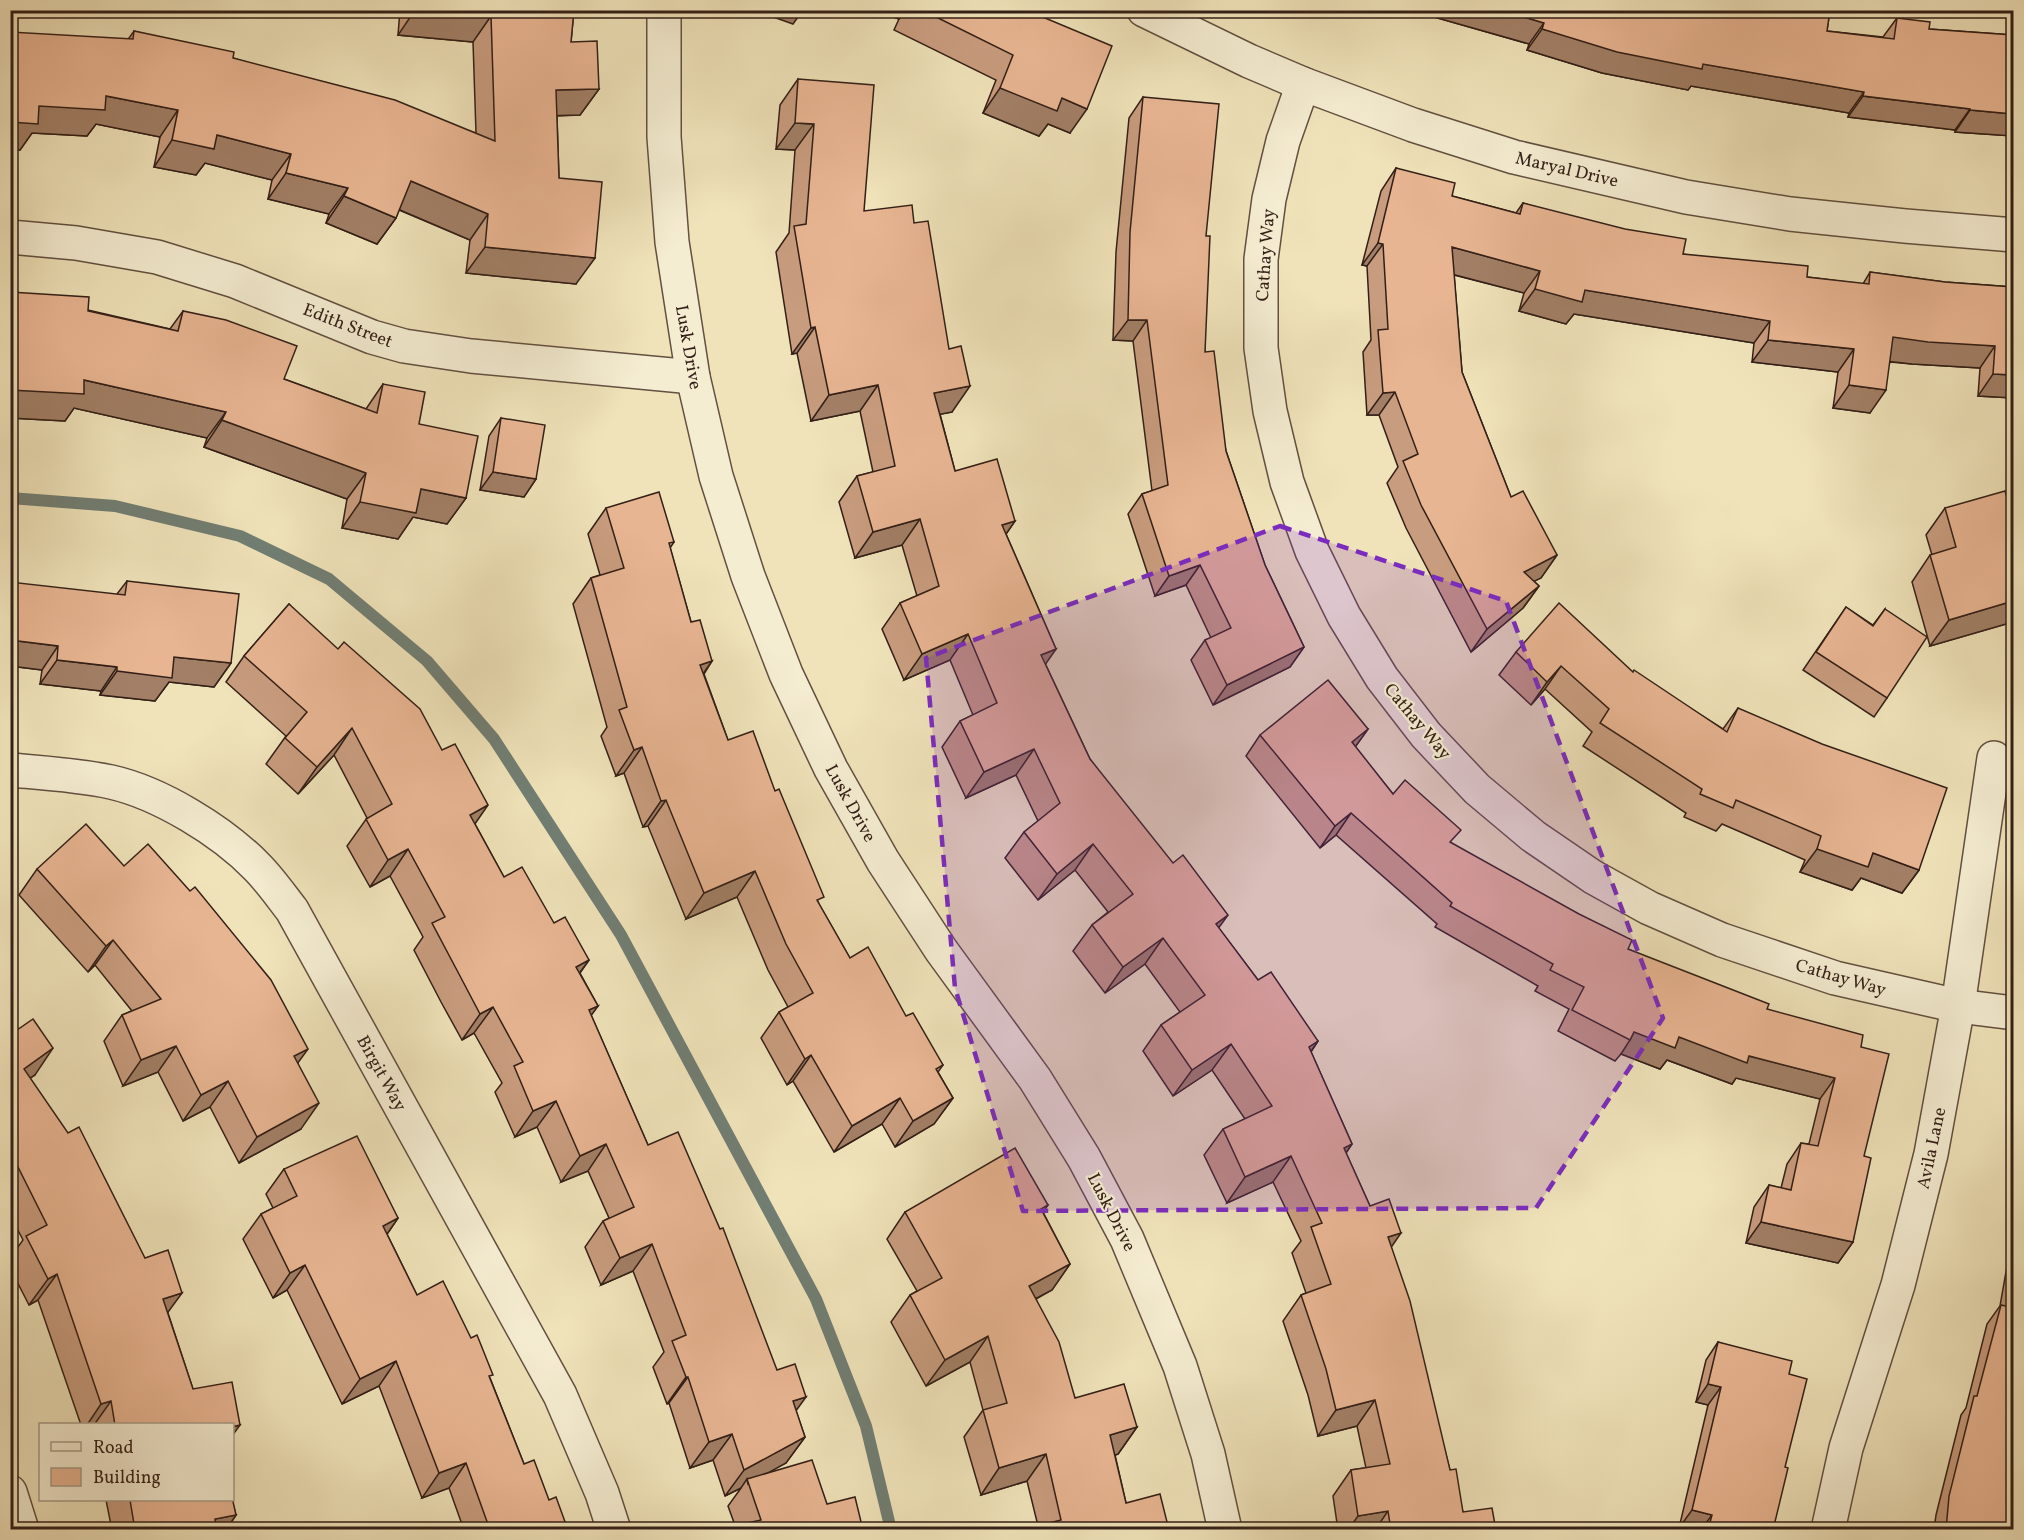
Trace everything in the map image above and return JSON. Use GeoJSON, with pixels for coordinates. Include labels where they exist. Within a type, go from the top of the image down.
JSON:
{"type":"FeatureCollection","features":[{"type":"Feature","properties":{"kind":"street","name":"Lusk Drive"},"geometry":{"type":"LineString","coordinates":[[664,10],[664,137],[672,242],[693,377],[716,476],[748,576],[786,674],[831,769],[883,861],[941,950],[1035,1079],[1084,1158],[1127,1239],[1180,1366],[1208,1454],[1225,1530]]}},
{"type":"Feature","properties":{"kind":"street","name":"Maryal Drive"},"geometry":{"type":"LineString","coordinates":[[1144,10],[1249,61],[1303,84],[1413,125],[1514,157],[1686,196],[1790,214],[2013,235]]}},
{"type":"Feature","properties":{"kind":"street","name":"Cathay Way"},"geometry":{"type":"LineString","coordinates":[[1303,84],[1283,141],[1269,199],[1261,259],[1262,358],[1270,411],[1287,482],[1312,551],[1344,616],[1382,678],[1426,735],[1477,789],[1533,836],[1593,876],[1649,908],[1722,940],[1835,978],[1958,1006],[2013,1013]]}},
{"type":"Feature","properties":{"kind":"street","name":"Edith Street"},"geometry":{"type":"LineString","coordinates":[[10,237],[76,243],[157,257],[235,281],[372,337],[404,346],[471,356],[693,377]]}},
{"type":"Feature","properties":{"kind":"street","name":"Avila Lane"},"geometry":{"type":"LineString","coordinates":[[1828,1530],[1846,1448],[1898,1285],[1931,1154],[1958,1006],[1994,758]]}},
{"type":"Feature","properties":{"kind":"street","name":"Birgit Way"},"geometry":{"type":"LineString","coordinates":[[10,770],[88,777],[115,783],[167,803],[215,831],[257,867],[292,910],[560,1395],[602,1493],[614,1530]]}},
{"type":"Feature","properties":{"kind":"street"},"geometry":{"type":"LineString","coordinates":[[10,1492],[22,1530]]}},
{"type":"Feature","properties":{"kind":"highlighted area"},"geometry":{"type":"Polygon","coordinates":[[[1280,526],[1506,601],[1663,1018],[1536,1208],[1023,1211],[955,988],[926,658],[1280,526]]]}},
{"type":"Feature","properties":{"kind":"building"},"geometry":{"type":"Polygon","coordinates":[[[436,10],[574,10],[571,42],[597,41],[599,89],[556,90],[559,178],[602,182],[595,258],[485,247],[488,214],[411,181],[396,218],[344,196],[348,188],[286,173],[291,154],[217,135],[214,149],[172,140],[178,110],[106,96],[105,110],[39,106],[38,124],[10,122],[10,32],[133,39],[134,31],[234,52],[233,58],[395,100],[495,141],[491,16],[436,10]]]}},
{"type":"Feature","properties":{"kind":"building"},"geometry":{"type":"Polygon","coordinates":[[[922,10],[1026,10],[1112,46],[1087,109],[1062,98],[1057,111],[1000,88],[1013,55],[922,10]]]}},
{"type":"Feature","properties":{"kind":"building"},"geometry":{"type":"Polygon","coordinates":[[[1500,10],[1830,10],[1827,31],[1894,39],[1897,18],[1930,22],[1929,29],[2013,35],[2013,114],[1863,96],[1864,92],[1703,64],[1702,69],[1617,52],[1542,29],[1544,23],[1500,10]]]}},
{"type":"Feature","properties":{"kind":"building"},"geometry":{"type":"Polygon","coordinates":[[[798,79],[874,85],[864,211],[912,205],[914,223],[928,221],[949,349],[961,346],[970,386],[934,393],[955,471],[997,459],[1015,521],[1002,525],[1056,649],[1041,655],[1090,759],[1173,863],[1183,855],[1228,915],[1216,924],[1258,980],[1271,972],[1318,1041],[1309,1047],[1352,1144],[1344,1148],[1370,1206],[1389,1199],[1401,1233],[1388,1237],[1410,1301],[1450,1470],[1456,1469],[1463,1512],[1492,1508],[1496,1530],[1391,1530],[1388,1511],[1358,1516],[1351,1470],[1390,1464],[1375,1400],[1336,1410],[1326,1369],[1301,1295],[1331,1284],[1311,1227],[1322,1223],[1291,1156],[1245,1177],[1223,1129],[1272,1106],[1231,1044],[1192,1070],[1161,1025],[1205,995],[1163,938],[1123,967],[1092,925],[1133,894],[1093,844],[1057,874],[1024,832],[1060,803],[1034,749],[984,772],[960,721],[997,703],[968,634],[922,654],[900,603],[939,586],[920,519],[873,532],[857,476],[895,466],[878,385],[829,395],[815,327],[811,328],[794,226],[806,224],[814,124],[795,123],[798,79]]]}},
{"type":"Feature","properties":{"kind":"building"},"geometry":{"type":"Polygon","coordinates":[[[1143,97],[1219,104],[1206,236],[1210,236],[1205,352],[1214,351],[1226,451],[1265,565],[1304,647],[1227,685],[1205,640],[1231,628],[1200,565],[1169,576],[1142,494],[1168,485],[1147,320],[1128,320],[1130,232],[1143,97]]]}},
{"type":"Feature","properties":{"kind":"building"},"geometry":{"type":"Polygon","coordinates":[[[1396,168],[1455,183],[1452,196],[1520,214],[1523,203],[1625,229],[1686,239],[1683,254],[1808,266],[1807,277],[1869,284],[1870,272],[1945,282],[2013,287],[2013,375],[1993,374],[1995,346],[1928,342],[1893,337],[1886,390],[1849,385],[1854,349],[1768,340],[1770,321],[1585,290],[1582,302],[1535,289],[1540,271],[1452,247],[1462,372],[1511,497],[1523,491],[1557,555],[1524,572],[1539,586],[1487,629],[1421,505],[1403,461],[1418,454],[1395,392],[1383,393],[1378,330],[1388,329],[1383,244],[1378,243],[1396,168]]]}},
{"type":"Feature","properties":{"kind":"building"},"geometry":{"type":"Polygon","coordinates":[[[10,292],[89,297],[88,311],[178,331],[183,311],[226,320],[297,346],[284,379],[377,413],[383,384],[425,392],[419,424],[478,436],[466,498],[421,489],[416,513],[360,502],[366,473],[222,420],[226,412],[84,380],[84,394],[10,390],[10,292]]]}},
{"type":"Feature","properties":{"kind":"building"},"geometry":{"type":"Polygon","coordinates":[[[501,418],[545,425],[536,479],[493,472],[501,418]]]}},
{"type":"Feature","properties":{"kind":"building"},"geometry":{"type":"Polygon","coordinates":[[[2005,491],[2013,520],[2013,601],[1949,620],[1930,555],[1956,547],[1945,508],[2005,491]]]}},
{"type":"Feature","properties":{"kind":"building"},"geometry":{"type":"Polygon","coordinates":[[[659,492],[674,542],[669,543],[691,622],[700,620],[712,661],[700,665],[728,740],[753,731],[775,791],[779,789],[824,897],[817,900],[850,958],[868,947],[906,1016],[913,1013],[943,1065],[936,1069],[953,1098],[913,1121],[900,1098],[852,1126],[811,1055],[805,1059],[779,1012],[813,993],[786,944],[755,871],[704,893],[666,800],[661,801],[642,747],[634,750],[619,710],[627,707],[591,578],[624,568],[606,508],[659,492]]]}},
{"type":"Feature","properties":{"kind":"building"},"geometry":{"type":"Polygon","coordinates":[[[127,581],[239,594],[231,663],[174,657],[172,678],[117,671],[117,667],[57,660],[58,646],[10,640],[10,582],[125,595],[127,581]]]}},
{"type":"Feature","properties":{"kind":"building"},"geometry":{"type":"Polygon","coordinates":[[[1559,603],[1633,672],[1634,670],[1727,732],[1738,708],[1822,744],[1947,788],[1919,870],[1873,853],[1868,867],[1817,849],[1821,836],[1736,800],[1733,808],[1700,794],[1702,789],[1600,723],[1609,709],[1561,666],[1547,682],[1516,652],[1559,603]]]}},
{"type":"Feature","properties":{"kind":"building"},"geometry":{"type":"Polygon","coordinates":[[[289,604],[338,649],[344,642],[420,709],[442,750],[455,744],[488,805],[470,815],[504,877],[522,867],[554,923],[565,917],[589,960],[576,967],[598,1006],[589,1010],[648,1145],[678,1132],[720,1229],[723,1228],[777,1370],[795,1364],[806,1397],[793,1401],[805,1437],[744,1470],[732,1434],[709,1442],[688,1377],[686,1377],[672,1341],[686,1335],[652,1244],[620,1258],[603,1221],[634,1207],[606,1144],[580,1156],[556,1101],[533,1111],[514,1066],[523,1062],[493,1007],[480,1014],[432,923],[445,917],[408,849],[388,860],[366,819],[392,804],[352,728],[317,767],[285,738],[307,712],[244,656],[289,604]]]}},
{"type":"Feature","properties":{"kind":"building"},"geometry":{"type":"Polygon","coordinates":[[[1846,607],[1873,626],[1885,609],[1927,637],[1887,698],[1816,652],[1846,607]]]}},
{"type":"Feature","properties":{"kind":"building"},"geometry":{"type":"Polygon","coordinates":[[[1328,680],[1368,729],[1352,742],[1393,794],[1405,780],[1461,830],[1450,842],[1579,914],[1632,940],[1628,949],[1769,1004],[1767,1009],[1863,1035],[1861,1047],[1889,1054],[1864,1156],[1871,1158],[1853,1242],[1761,1222],[1769,1185],[1791,1190],[1801,1143],[1818,1146],[1835,1078],[1749,1056],[1747,1063],[1679,1037],[1675,1048],[1634,1032],[1630,1040],[1572,1010],[1584,987],[1550,970],[1553,964],[1450,906],[1452,903],[1351,813],[1335,826],[1260,735],[1328,680]]]}},
{"type":"Feature","properties":{"kind":"building"},"geometry":{"type":"Polygon","coordinates":[[[86,824],[124,866],[148,844],[190,891],[195,887],[271,980],[308,1049],[294,1056],[319,1103],[257,1137],[228,1081],[201,1095],[176,1046],[141,1060],[122,1015],[161,999],[113,940],[106,946],[37,869],[86,824]]]}},
{"type":"Feature","properties":{"kind":"building"},"geometry":{"type":"Polygon","coordinates":[[[33,1019],[53,1048],[24,1069],[68,1133],[79,1127],[145,1258],[168,1250],[182,1293],[163,1299],[193,1389],[232,1382],[240,1425],[234,1426],[234,1423],[115,1423],[111,1401],[101,1404],[57,1274],[48,1279],[26,1236],[47,1225],[10,1151],[10,1035],[33,1019]]]}},
{"type":"Feature","properties":{"kind":"building"},"geometry":{"type":"Polygon","coordinates":[[[357,1136],[398,1218],[383,1226],[417,1295],[443,1281],[471,1338],[477,1335],[493,1375],[489,1376],[524,1464],[534,1460],[549,1500],[556,1497],[568,1530],[490,1530],[466,1463],[439,1473],[396,1361],[360,1379],[305,1265],[290,1273],[261,1214],[297,1196],[284,1169],[357,1136]]]}},
{"type":"Feature","properties":{"kind":"building"},"geometry":{"type":"Polygon","coordinates":[[[1015,1148],[1048,1205],[1041,1209],[1070,1264],[1029,1286],[1059,1342],[1075,1398],[1124,1384],[1137,1427],[1110,1435],[1126,1503],[1160,1494],[1169,1530],[1046,1530],[1045,1524],[1061,1520],[1046,1454],[999,1468],[983,1410],[1007,1403],[988,1336],[945,1360],[910,1295],[942,1278],[905,1212],[1015,1148]]]}},
{"type":"Feature","properties":{"kind":"building"},"geometry":{"type":"Polygon","coordinates":[[[2013,1286],[2013,1530],[1946,1530],[1949,1496],[1974,1396],[1977,1396],[2001,1305],[2010,1307],[2013,1286]]]}},
{"type":"Feature","properties":{"kind":"building"},"geometry":{"type":"Polygon","coordinates":[[[1718,1342],[1792,1361],[1789,1374],[1807,1379],[1785,1467],[1788,1468],[1773,1530],[1708,1530],[1712,1515],[1692,1510],[1721,1387],[1708,1384],[1718,1342]]]}},
{"type":"Feature","properties":{"kind":"building"},"geometry":{"type":"Polygon","coordinates":[[[812,1460],[827,1504],[855,1497],[863,1530],[739,1530],[738,1525],[761,1520],[747,1479],[812,1460]]]}},
{"type":"Feature","properties":{"kind":"building"},"geometry":{"type":"Polygon","coordinates":[[[130,1501],[233,1501],[236,1515],[215,1519],[216,1530],[135,1530],[130,1501]]]}},
{"type":"Feature","properties":{"kind":"waterway"},"geometry":{"type":"LineString","coordinates":[[10,498],[115,506],[240,536],[329,579],[427,661],[494,739],[621,935],[816,1299],[866,1426],[891,1530]]}}]}
